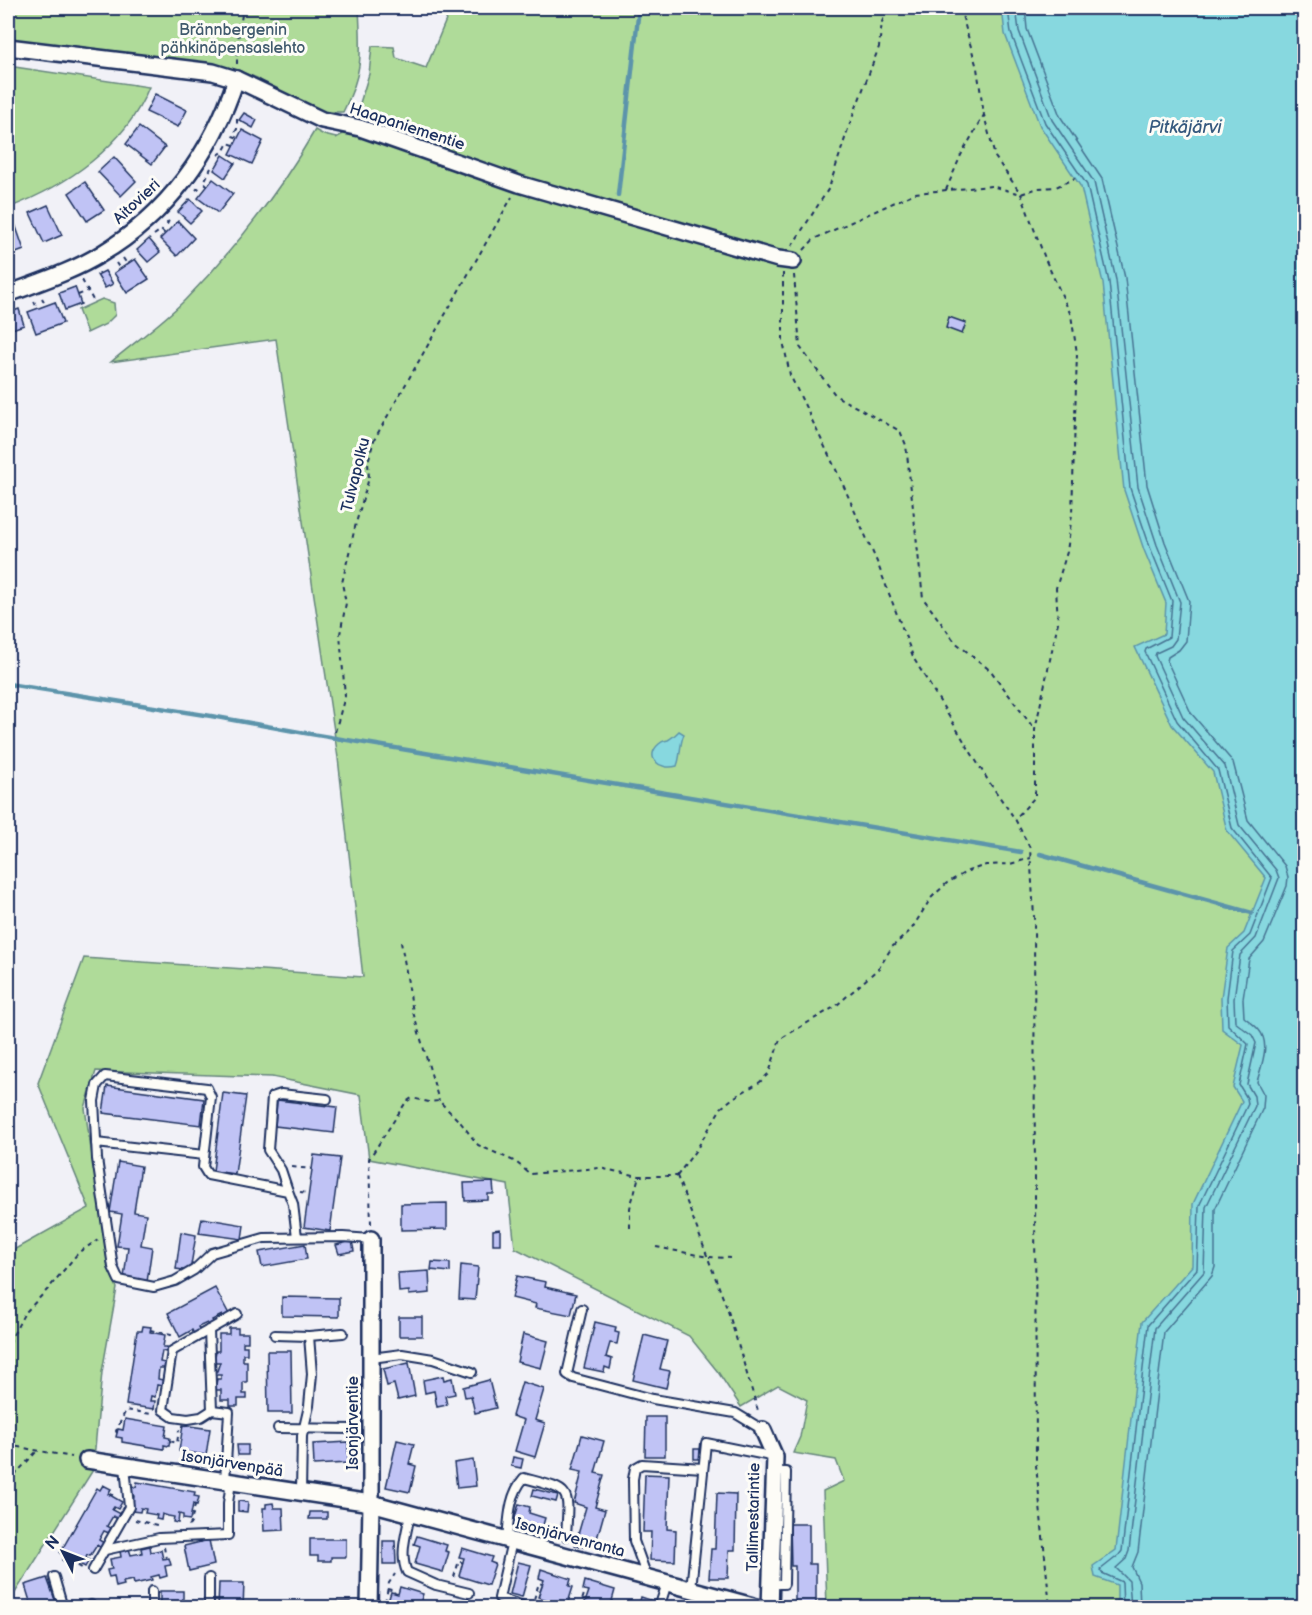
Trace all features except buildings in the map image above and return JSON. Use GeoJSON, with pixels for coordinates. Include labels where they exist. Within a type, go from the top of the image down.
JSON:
{"type":"FeatureCollection","features":[{"type":"Feature","properties":{"kind":"street","name":"Haapaniementie"},"geometry":{"type":"LineString","coordinates":[[8,47],[213,72],[236,79],[322,120],[360,128],[519,184],[788,261]]}},
{"type":"Feature","properties":{"kind":"street","name":"Aitovieri"},"geometry":{"type":"LineString","coordinates":[[8,294],[86,262],[122,240],[146,221],[180,185],[205,149],[217,128],[236,79]]}},
{"type":"Feature","properties":{"kind":"street","name":"Isonjärventie"},"geometry":{"type":"LineString","coordinates":[[369,1608],[371,1239]]}},
{"type":"Feature","properties":{"kind":"street","name":"Tallimestarintie"},"geometry":{"type":"LineString","coordinates":[[763,1430],[774,1465],[770,1608]]}},
{"type":"Feature","properties":{"kind":"street","name":"Isonjärvenpää"},"geometry":{"type":"LineString","coordinates":[[87,1460],[371,1503]]}},
{"type":"Feature","properties":{"kind":"street","name":"Isonjärvenranta"},"geometry":{"type":"LineString","coordinates":[[371,1503],[760,1608]]}},
{"type":"Feature","properties":{"kind":"lane"},"geometry":{"type":"LineString","coordinates":[[288,1191],[208,1175],[202,1167],[211,1097],[207,1088],[105,1076],[97,1085],[94,1101],[96,1143],[113,1267],[119,1280],[154,1287],[175,1281],[194,1270],[212,1253],[264,1238],[371,1239]]}},
{"type":"Feature","properties":{"kind":"lane"},"geometry":{"type":"LineString","coordinates":[[297,1237],[293,1204],[281,1170],[268,1150],[272,1097],[281,1094],[327,1099]]}},
{"type":"Feature","properties":{"kind":"lane"},"geometry":{"type":"LineString","coordinates":[[96,1143],[204,1155]]}},
{"type":"Feature","properties":{"kind":"lane"},"geometry":{"type":"LineString","coordinates":[[582,1309],[567,1374],[573,1378],[653,1399],[735,1413],[763,1430]]}},
{"type":"Feature","properties":{"kind":"lane"},"geometry":{"type":"LineString","coordinates":[[105,1550],[159,1538],[228,1535],[229,1412],[212,1410],[201,1417],[182,1418],[172,1416],[163,1410],[172,1351],[237,1314]]}},
{"type":"Feature","properties":{"kind":"lane"},"geometry":{"type":"LineString","coordinates":[[209,1330],[212,1410]]}},
{"type":"Feature","properties":{"kind":"lane"},"geometry":{"type":"LineString","coordinates":[[275,1335],[309,1336],[343,1333]]}},
{"type":"Feature","properties":{"kind":"lane"},"geometry":{"type":"LineString","coordinates":[[301,1492],[304,1428],[312,1374],[309,1336]]}},
{"type":"Feature","properties":{"kind":"lane"},"geometry":{"type":"LineString","coordinates":[[371,1358],[402,1354],[433,1359],[472,1372]]}},
{"type":"Feature","properties":{"kind":"lane"},"geometry":{"type":"LineString","coordinates":[[278,1428],[353,1429]]}},
{"type":"Feature","properties":{"kind":"lane"},"geometry":{"type":"LineString","coordinates":[[691,1589],[706,1443],[774,1465]]}},
{"type":"Feature","properties":{"kind":"lane"},"geometry":{"type":"LineString","coordinates":[[647,1577],[634,1541],[635,1468],[642,1464],[703,1468]]}},
{"type":"Feature","properties":{"kind":"lane"},"geometry":{"type":"LineString","coordinates":[[93,1570],[129,1507],[125,1466]]}},
{"type":"Feature","properties":{"kind":"lane"},"geometry":{"type":"LineString","coordinates":[[530,1608],[499,1598],[509,1540],[511,1504],[518,1485],[524,1478],[560,1488],[568,1499],[566,1536]]}},
{"type":"Feature","properties":{"kind":"lane"},"geometry":{"type":"LineString","coordinates":[[410,1514],[404,1546],[404,1566],[407,1572],[436,1586],[469,1593]]}},
{"type":"Feature","properties":{"kind":"lane"},"geometry":{"type":"LineString","coordinates":[[54,1577],[63,1608]]}},
{"type":"Feature","properties":{"kind":"lane"},"geometry":{"type":"LineString","coordinates":[[209,1578],[209,1608]]}},
{"type":"Feature","properties":{"kind":"lane"},"geometry":{"type":"LineString","coordinates":[[660,1608],[667,1582]]}},
{"type":"Feature","properties":{"kind":"lane"},"geometry":{"type":"LineString","coordinates":[[152,1591],[152,1608]]}},
{"type":"Feature","properties":{"kind":"path"},"geometry":{"type":"LineString","coordinates":[[236,79],[237,46],[243,8]]}},
{"type":"Feature","properties":{"kind":"path"},"geometry":{"type":"LineString","coordinates":[[888,8],[882,22],[879,46],[829,188],[788,261],[783,341],[790,375],[841,480],[914,659],[989,782],[1015,819],[1030,848],[1034,928],[1036,1465],[1050,1608]]}},
{"type":"Feature","properties":{"kind":"path"},"geometry":{"type":"LineString","coordinates":[[960,8],[977,68],[984,115],[995,157],[1021,194],[1046,261],[1071,315],[1077,353],[1072,514],[1067,552],[1056,588],[1058,622],[1035,730],[1035,796],[1015,819]]}},
{"type":"Feature","properties":{"kind":"path"},"geometry":{"type":"LineString","coordinates":[[946,190],[961,155],[984,115]]}},
{"type":"Feature","properties":{"kind":"path"},"geometry":{"type":"LineString","coordinates":[[237,117],[237,129],[233,136],[238,138]]}},
{"type":"Feature","properties":{"kind":"path"},"geometry":{"type":"LineString","coordinates":[[216,156],[223,152],[228,143],[234,146]]}},
{"type":"Feature","properties":{"kind":"path"},"geometry":{"type":"LineString","coordinates":[[208,186],[204,182],[212,166]]}},
{"type":"Feature","properties":{"kind":"path"},"geometry":{"type":"LineString","coordinates":[[788,261],[814,239],[915,194],[991,186],[1021,194],[1038,188],[1056,187],[1075,178]]}},
{"type":"Feature","properties":{"kind":"path","name":"Tulvapolku"},"geometry":{"type":"LineString","coordinates":[[334,732],[345,696],[340,634],[346,603],[342,583],[369,478],[368,462],[374,440],[519,184]]}},
{"type":"Feature","properties":{"kind":"path"},"geometry":{"type":"LineString","coordinates":[[192,194],[198,188],[203,192]]}},
{"type":"Feature","properties":{"kind":"path"},"geometry":{"type":"LineString","coordinates":[[171,228],[167,223],[173,215]]}},
{"type":"Feature","properties":{"kind":"path"},"geometry":{"type":"LineString","coordinates":[[147,239],[161,230],[165,234]]}},
{"type":"Feature","properties":{"kind":"path"},"geometry":{"type":"LineString","coordinates":[[123,258],[127,264]]}},
{"type":"Feature","properties":{"kind":"path"},"geometry":{"type":"LineString","coordinates":[[788,261],[800,347],[836,396],[900,431],[906,445],[923,598],[955,642],[991,671],[1035,730]]}},
{"type":"Feature","properties":{"kind":"path"},"geometry":{"type":"LineString","coordinates":[[116,263],[120,269]]}},
{"type":"Feature","properties":{"kind":"path"},"geometry":{"type":"LineString","coordinates":[[78,295],[88,291]]}},
{"type":"Feature","properties":{"kind":"path"},"geometry":{"type":"LineString","coordinates":[[42,298],[46,305]]}},
{"type":"Feature","properties":{"kind":"path"},"geometry":{"type":"LineString","coordinates":[[34,301],[37,309]]}},
{"type":"Feature","properties":{"kind":"path"},"geometry":{"type":"LineString","coordinates":[[677,1176],[698,1147],[721,1108],[760,1082],[769,1073],[780,1039],[836,1006],[879,968],[892,947],[911,930],[931,898],[947,884],[968,871],[986,865],[1010,864],[1031,858]]}},
{"type":"Feature","properties":{"kind":"path"},"geometry":{"type":"LineString","coordinates":[[401,942],[413,1012],[439,1101],[462,1122],[478,1145],[516,1162],[530,1174],[599,1168],[639,1176],[677,1176]]}},
{"type":"Feature","properties":{"kind":"path"},"geometry":{"type":"LineString","coordinates":[[371,1239],[369,1159],[406,1102],[412,1098],[429,1102],[439,1101]]}},
{"type":"Feature","properties":{"kind":"path"},"geometry":{"type":"LineString","coordinates":[[281,1170],[287,1167],[312,1169]]}},
{"type":"Feature","properties":{"kind":"path"},"geometry":{"type":"LineString","coordinates":[[630,1228],[630,1208],[639,1176]]}},
{"type":"Feature","properties":{"kind":"path"},"geometry":{"type":"LineString","coordinates":[[677,1176],[728,1311],[763,1430]]}},
{"type":"Feature","properties":{"kind":"path"},"geometry":{"type":"LineString","coordinates":[[8,1352],[11,1339],[24,1314],[79,1252],[104,1236]]}},
{"type":"Feature","properties":{"kind":"path"},"geometry":{"type":"LineString","coordinates":[[656,1247],[708,1257],[730,1258]]}},
{"type":"Feature","properties":{"kind":"path"},"geometry":{"type":"LineString","coordinates":[[150,1330],[175,1335],[172,1351]]}},
{"type":"Feature","properties":{"kind":"path"},"geometry":{"type":"LineString","coordinates":[[8,1332],[11,1339]]}},
{"type":"Feature","properties":{"kind":"path"},"geometry":{"type":"LineString","coordinates":[[117,1433],[126,1410],[172,1416]]}},
{"type":"Feature","properties":{"kind":"path"},"geometry":{"type":"LineString","coordinates":[[170,1441],[177,1443],[182,1418]]}},
{"type":"Feature","properties":{"kind":"path"},"geometry":{"type":"LineString","coordinates":[[8,1445],[87,1460]]}},
{"type":"Feature","properties":{"kind":"path"},"geometry":{"type":"LineString","coordinates":[[8,1482],[38,1450]]}},
{"type":"Feature","properties":{"kind":"path"},"geometry":{"type":"LineString","coordinates":[[185,1537],[195,1505]]}},
{"type":"Feature","properties":{"kind":"path"},"geometry":{"type":"LineString","coordinates":[[123,1518],[164,1526]]}},
{"type":"Feature","properties":{"kind":"path"},"geometry":{"type":"LineString","coordinates":[[451,1589],[459,1562],[463,1563]]}},
{"type":"Feature","properties":{"kind":"path"},"geometry":{"type":"LineString","coordinates":[[384,1608],[387,1589],[393,1576],[404,1566]]}},
{"type":"Feature","properties":{"kind":"path"},"geometry":{"type":"LineString","coordinates":[[530,1608],[539,1583],[542,1584]]}},
{"type":"Feature","properties":{"kind":"path"},"geometry":{"type":"LineString","coordinates":[[387,1589],[394,1593]]}},
{"type":"Feature","properties":{"kind":"path"},"geometry":{"type":"LineString","coordinates":[[580,1608],[584,1594],[587,1595]]}},
{"type":"Feature","properties":{"kind":"green space","name":"Brännbergenin pähkinäpensaslehto"},"geometry":{"type":"Polygon","coordinates":[[[8,8],[359,8],[360,61],[358,73],[343,112],[323,112],[274,90],[257,78],[236,70],[8,41],[8,8]]]}},
{"type":"Feature","properties":{"kind":"green space"},"geometry":{"type":"Polygon","coordinates":[[[451,8],[1078,8],[1304,815],[1161,1607],[827,1607],[823,1491],[844,1481],[836,1460],[793,1453],[800,1437],[807,1400],[778,1385],[741,1407],[718,1372],[689,1336],[515,1248],[508,1185],[369,1159],[361,1095],[272,1077],[96,1071],[85,1108],[108,1266],[117,1288],[102,1372],[93,1470],[8,1604],[8,1253],[89,1208],[38,1083],[84,958],[363,977],[338,758],[276,339],[111,362],[176,308],[222,260],[256,219],[315,130],[336,138],[350,130],[620,210],[362,125],[356,116],[369,74],[372,46],[394,47],[396,58],[426,68],[451,8]]]}},
{"type":"Feature","properties":{"kind":"green space"},"geometry":{"type":"Polygon","coordinates":[[[8,66],[149,87],[125,128],[91,162],[51,188],[8,208],[8,66]]]}},
{"type":"Feature","properties":{"kind":"green space"},"geometry":{"type":"Polygon","coordinates":[[[102,299],[114,303],[115,315],[106,324],[87,333],[78,310],[102,299]]]}},
{"type":"Feature","properties":{"kind":"water","name":"Pitkäjärvi"},"geometry":{"type":"Polygon","coordinates":[[[1002,8],[1304,8],[1304,1607],[1117,1607],[1117,1585],[1095,1577],[1093,1566],[1116,1550],[1142,1322],[1192,1266],[1193,1204],[1242,1101],[1233,1087],[1243,1045],[1222,1029],[1221,998],[1228,948],[1244,933],[1266,878],[1227,831],[1213,772],[1172,725],[1135,647],[1164,634],[1166,603],[1144,550],[1124,490],[1103,283],[1081,187],[1040,126],[1005,34],[1002,8]]]}},
{"type":"Feature","properties":{"kind":"water"},"geometry":{"type":"Polygon","coordinates":[[[679,731],[684,734],[677,766],[659,765],[653,758],[655,749],[679,731]]]}},
{"type":"Feature","properties":{"kind":"waterway"},"geometry":{"type":"LineString","coordinates":[[618,195],[639,8]]}},
{"type":"Feature","properties":{"kind":"waterway"},"geometry":{"type":"LineString","coordinates":[[8,684],[1021,852]]}},
{"type":"Feature","properties":{"kind":"waterway"},"geometry":{"type":"LineString","coordinates":[[1040,854],[1252,913]]}}]}
